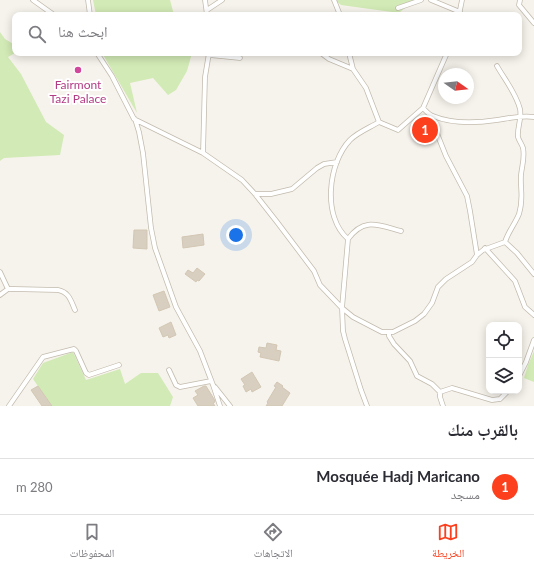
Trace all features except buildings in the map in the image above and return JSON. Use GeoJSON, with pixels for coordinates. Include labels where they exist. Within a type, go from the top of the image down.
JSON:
{"type":"FeatureCollection","features":[{"type":"Feature","properties":{"kind":"street"},"geometry":{"type":"LineString","coordinates":[[33,0],[50,12]]}},
{"type":"Feature","properties":{"kind":"street"},"geometry":{"type":"LineString","coordinates":[[88,0],[90,12]]}},
{"type":"Feature","properties":{"kind":"street"},"geometry":{"type":"LineString","coordinates":[[205,0],[207,12]]}},
{"type":"Feature","properties":{"kind":"street"},"geometry":{"type":"LineString","coordinates":[[208,12],[222,0]]}},
{"type":"Feature","properties":{"kind":"street"},"geometry":{"type":"LineString","coordinates":[[334,0],[339,12]]}},
{"type":"Feature","properties":{"kind":"street"},"geometry":{"type":"LineString","coordinates":[[398,8],[421,0]]}},
{"type":"Feature","properties":{"kind":"street"},"geometry":{"type":"LineString","coordinates":[[431,0],[457,12]]}},
{"type":"Feature","properties":{"kind":"street"},"geometry":{"type":"LineString","coordinates":[[459,12],[462,0]]}},
{"type":"Feature","properties":{"kind":"street"},"geometry":{"type":"LineString","coordinates":[[520,0],[519,5],[534,23]]}},
{"type":"Feature","properties":{"kind":"street"},"geometry":{"type":"LineString","coordinates":[[99,56],[112,76],[134,118],[139,132],[143,153],[150,221],[155,248],[176,307],[200,351],[220,406]]}},
{"type":"Feature","properties":{"kind":"street"},"geometry":{"type":"LineString","coordinates":[[204,154],[205,77],[210,56]]}},
{"type":"Feature","properties":{"kind":"street"},"geometry":{"type":"LineString","coordinates":[[225,56],[240,58]]}},
{"type":"Feature","properties":{"kind":"street"},"geometry":{"type":"LineString","coordinates":[[326,56],[329,59],[354,69]]}},
{"type":"Feature","properties":{"kind":"street"},"geometry":{"type":"LineString","coordinates":[[350,56],[354,69],[366,88],[379,122],[398,130],[423,108],[446,56]]}},
{"type":"Feature","properties":{"kind":"street"},"geometry":{"type":"LineString","coordinates":[[497,66],[516,98],[521,116],[518,136],[524,153],[524,164],[521,174],[521,202],[518,216],[508,232],[505,242]]}},
{"type":"Feature","properties":{"kind":"street"},"geometry":{"type":"LineString","coordinates":[[423,108],[432,116],[448,120],[477,122],[521,116],[534,117]]}},
{"type":"Feature","properties":{"kind":"street"},"geometry":{"type":"LineString","coordinates":[[432,116],[446,156],[467,196],[477,255]]}},
{"type":"Feature","properties":{"kind":"street"},"geometry":{"type":"LineString","coordinates":[[134,118],[204,154],[234,174],[255,194],[314,271],[320,285],[353,317],[382,332],[400,329],[424,314],[431,306],[439,285],[472,262],[485,248],[505,242]]}},
{"type":"Feature","properties":{"kind":"street"},"geometry":{"type":"LineString","coordinates":[[348,239],[338,227],[332,212],[331,200],[337,162],[353,137],[379,122]]}},
{"type":"Feature","properties":{"kind":"street"},"geometry":{"type":"LineString","coordinates":[[255,194],[271,194],[292,189],[317,168],[324,164],[337,162]]}},
{"type":"Feature","properties":{"kind":"street"},"geometry":{"type":"LineString","coordinates":[[367,406],[345,339],[342,323],[348,239],[355,230],[371,224],[400,231]]}},
{"type":"Feature","properties":{"kind":"street"},"geometry":{"type":"LineString","coordinates":[[505,242],[517,253],[534,274]]}},
{"type":"Feature","properties":{"kind":"street"},"geometry":{"type":"LineString","coordinates":[[485,248],[515,281],[526,307],[534,315]]}},
{"type":"Feature","properties":{"kind":"street"},"geometry":{"type":"LineString","coordinates":[[0,272],[8,289]]}},
{"type":"Feature","properties":{"kind":"street"},"geometry":{"type":"LineString","coordinates":[[0,295],[8,289],[62,290],[70,299],[75,310]]}},
{"type":"Feature","properties":{"kind":"street"},"geometry":{"type":"LineString","coordinates":[[389,332],[389,336],[394,344],[410,361],[417,376],[432,384],[440,392],[443,406]]}},
{"type":"Feature","properties":{"kind":"street"},"geometry":{"type":"LineString","coordinates":[[522,370],[534,340]]}},
{"type":"Feature","properties":{"kind":"street"},"geometry":{"type":"LineString","coordinates":[[9,406],[44,357],[74,349],[86,373],[89,375],[119,365]]}},
{"type":"Feature","properties":{"kind":"street"},"geometry":{"type":"LineString","coordinates":[[169,370],[176,384],[180,387],[212,383]]}},
{"type":"Feature","properties":{"kind":"street"},"geometry":{"type":"LineString","coordinates":[[212,383],[230,406]]}},
{"type":"Feature","properties":{"kind":"street"},"geometry":{"type":"LineString","coordinates":[[440,392],[452,388],[492,400],[500,399],[505,394]]}},
{"type":"Feature","properties":{"kind":"green space"},"geometry":{"type":"Polygon","coordinates":[[[93,0],[170,0],[173,12],[95,12],[93,0]]]}},
{"type":"Feature","properties":{"kind":"green space"},"geometry":{"type":"Polygon","coordinates":[[[335,0],[414,0],[400,12],[341,5],[335,0]]]}},
{"type":"Feature","properties":{"kind":"green space"},"geometry":{"type":"Polygon","coordinates":[[[0,32],[5,39],[12,43],[12,55],[8,57],[21,74],[46,122],[64,135],[60,155],[4,158],[0,161],[0,32]]]}},
{"type":"Feature","properties":{"kind":"green space"},"geometry":{"type":"Polygon","coordinates":[[[104,56],[191,56],[187,71],[176,90],[168,95],[153,78],[130,83],[137,113],[104,56]]]}},
{"type":"Feature","properties":{"kind":"green space"},"geometry":{"type":"Polygon","coordinates":[[[534,351],[534,382],[524,378],[534,351]]]}},
{"type":"Feature","properties":{"kind":"green space"},"geometry":{"type":"Polygon","coordinates":[[[73,352],[86,380],[120,369],[125,384],[141,373],[158,373],[173,397],[170,406],[52,406],[33,379],[43,363],[73,352]]]}},
{"type":"Feature","properties":{"kind":"place","name":"Fairmont Tazi Palace"},"geometry":{"type":"Point","coordinates":[78,70]}},
{"type":"Feature","properties":{"kind":"place","name":"Mosquée Hadj Maricano"},"geometry":{"type":"Point","coordinates":[425,130]}}]}
